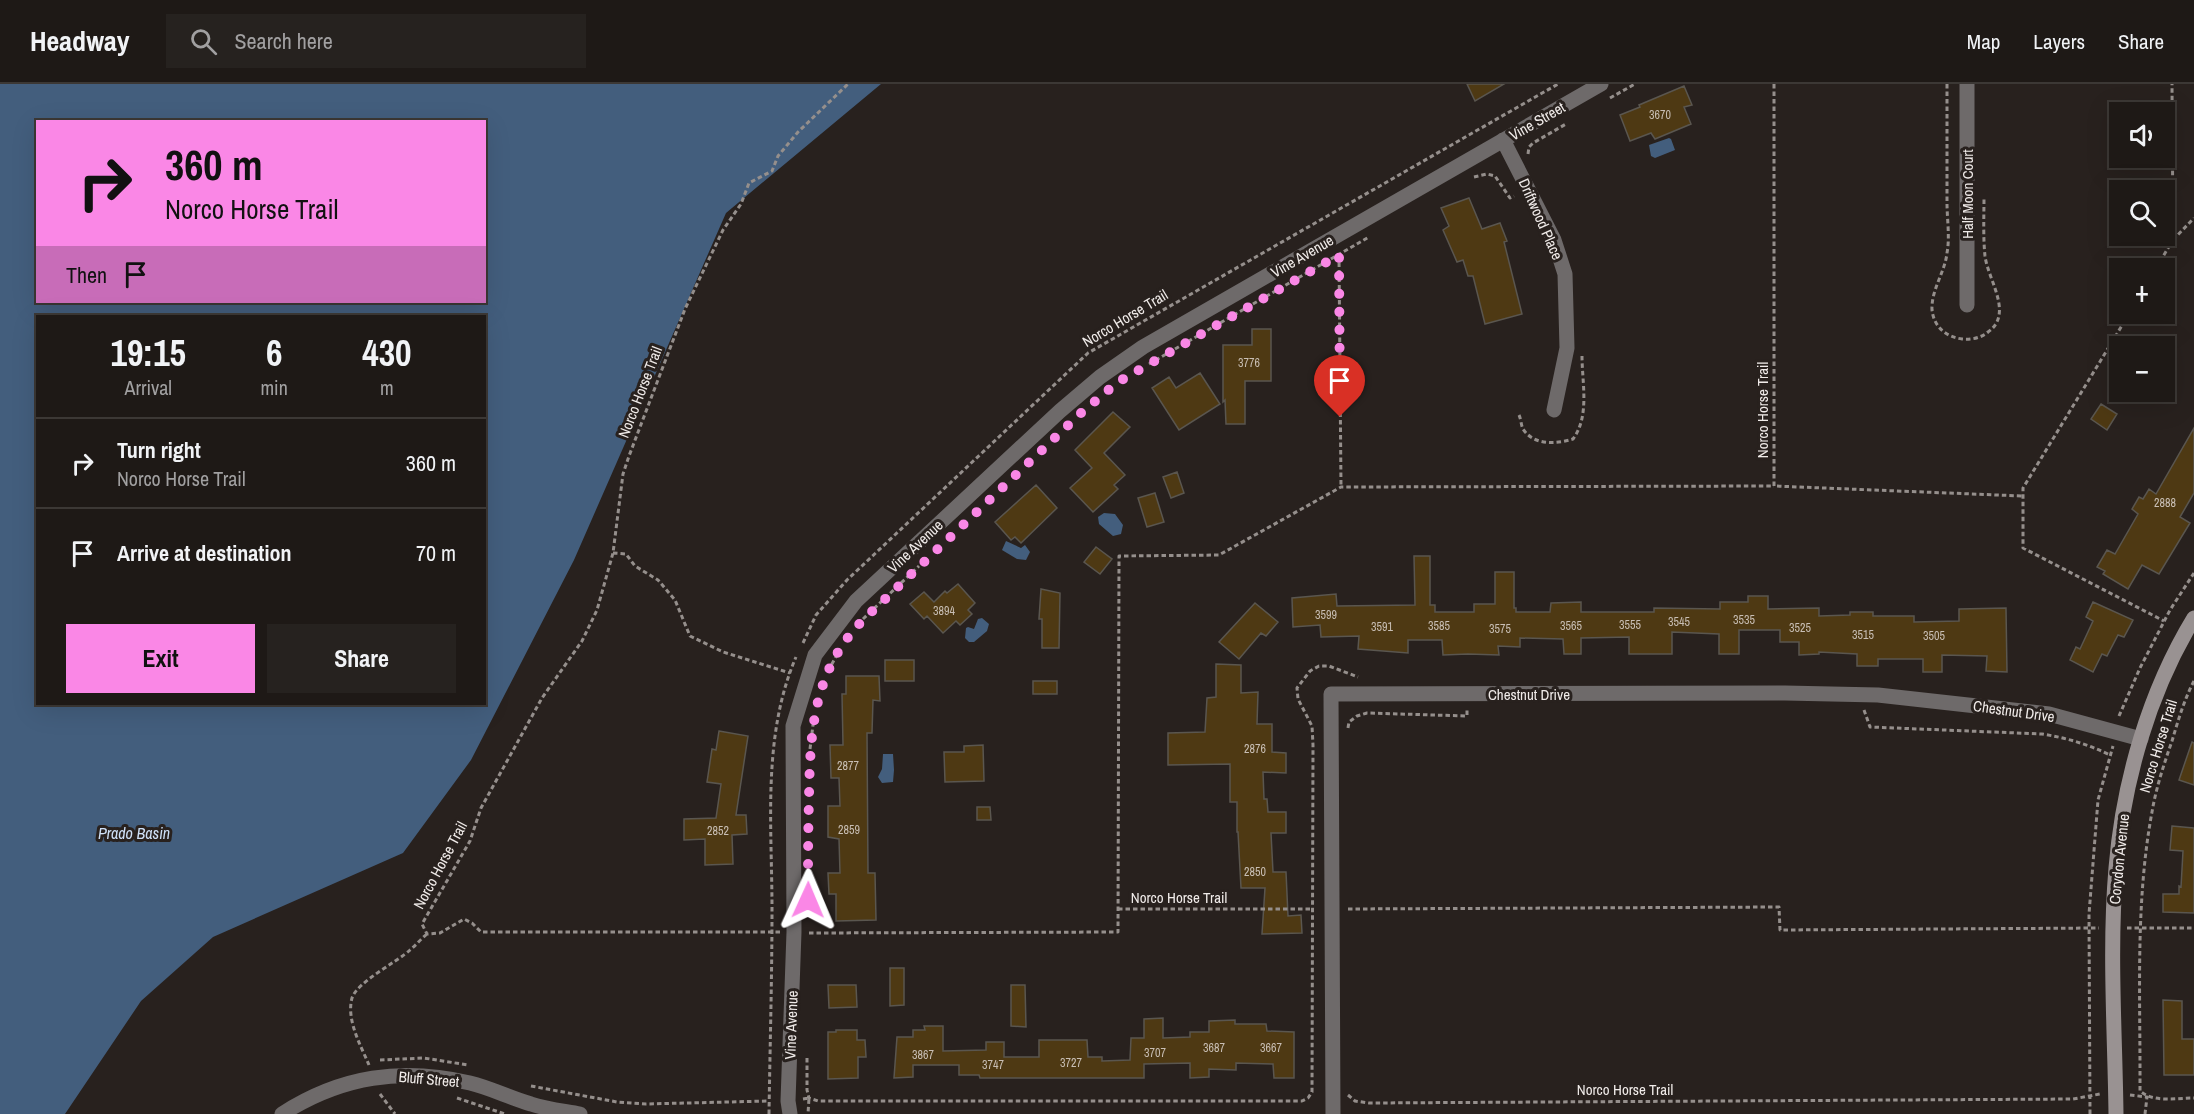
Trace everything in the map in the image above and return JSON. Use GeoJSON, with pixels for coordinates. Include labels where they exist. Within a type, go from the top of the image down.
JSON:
{"type":"FeatureCollection","features":[{"type":"Feature","properties":{"kind":"main road","name":"Corydon Avenue"},"geometry":{"type":"LineString","coordinates":[[2116,1114],[2114,928],[2120,828],[2141,739],[2163,678],[2194,618]]}},
{"type":"Feature","properties":{"kind":"street","name":"Vine Street"},"geometry":{"type":"LineString","coordinates":[[1503,140],[1601,84]]}},
{"type":"Feature","properties":{"kind":"street","name":"Half Moon Court"},"geometry":{"type":"LineString","coordinates":[[1966,304],[1967,84]]}},
{"type":"Feature","properties":{"kind":"street","name":"Driftwood Place"},"geometry":{"type":"LineString","coordinates":[[1503,140],[1554,240],[1565,274],[1567,348],[1554,410]]}},
{"type":"Feature","properties":{"kind":"street","name":"Vine Avenue"},"geometry":{"type":"LineString","coordinates":[[790,1114],[801,932],[793,726],[815,655],[856,600],[1060,411],[1101,377],[1143,347],[1503,140]]}},
{"type":"Feature","properties":{"kind":"street","name":"Chestnut Drive"},"geometry":{"type":"LineString","coordinates":[[1333,1114],[1340,909],[1331,694],[1785,693],[1878,695],[2049,714],[2141,739]]}},
{"type":"Feature","properties":{"kind":"street","name":"Bluff Street"},"geometry":{"type":"LineString","coordinates":[[282,1114],[305,1099],[333,1088],[373,1077],[410,1075],[472,1083],[532,1105],[580,1114]]}},
{"type":"Feature","properties":{"kind":"path","name":"Norco Horse Trail"},"geometry":{"type":"LineString","coordinates":[[427,934],[422,924],[470,841],[482,808],[542,698],[582,641],[597,610],[613,553],[623,474],[685,309],[723,230],[741,204],[748,183],[772,171],[778,156],[798,132],[848,84]]}},
{"type":"Feature","properties":{"kind":"path","name":"Norco Horse Trail"},"geometry":{"type":"LineString","coordinates":[[769,1114],[772,745],[777,717],[790,674],[816,615],[847,580],[1088,353],[1558,84]]}},
{"type":"Feature","properties":{"kind":"path","name":"Norco Horse Trail"},"geometry":{"type":"LineString","coordinates":[[1774,84],[1773,486],[2022,496]]}},
{"type":"Feature","properties":{"kind":"path"},"geometry":{"type":"LineString","coordinates":[[2172,84],[2173,180]]}},
{"type":"Feature","properties":{"kind":"path"},"geometry":{"type":"LineString","coordinates":[[1468,180],[1477,175],[1495,176],[1510,198],[1528,188]]}},
{"type":"Feature","properties":{"kind":"path"},"geometry":{"type":"LineString","coordinates":[[2175,238],[2194,218]]}},
{"type":"Feature","properties":{"kind":"path"},"geometry":{"type":"LineString","coordinates":[[1140,369],[1370,237]]}},
{"type":"Feature","properties":{"kind":"path"},"geometry":{"type":"LineString","coordinates":[[1339,255],[1341,487]]}},
{"type":"Feature","properties":{"kind":"path"},"geometry":{"type":"LineString","coordinates":[[2123,324],[2023,488],[2023,548],[2164,621]]}},
{"type":"Feature","properties":{"kind":"path"},"geometry":{"type":"LineString","coordinates":[[613,553],[626,554],[635,566],[657,580],[675,600],[690,636],[723,652],[790,674]]}},
{"type":"Feature","properties":{"kind":"path"},"geometry":{"type":"LineString","coordinates":[[858,625],[921,564]]}},
{"type":"Feature","properties":{"kind":"path"},"geometry":{"type":"LineString","coordinates":[[824,680],[841,648]]}},
{"type":"Feature","properties":{"kind":"path","name":"Norco Horse Trail"},"geometry":{"type":"LineString","coordinates":[[2194,681],[2176,727],[2152,811],[2144,868],[2141,928],[2140,1091],[2146,1097],[2154,1099],[2194,1098]]}},
{"type":"Feature","properties":{"kind":"path"},"geometry":{"type":"LineString","coordinates":[[1348,734],[1349,722],[1367,713],[1467,716],[1467,694]]}},
{"type":"Feature","properties":{"kind":"path"},"geometry":{"type":"LineString","coordinates":[[809,760],[814,715]]}},
{"type":"Feature","properties":{"kind":"path","name":"Norco Horse Trail"},"geometry":{"type":"LineString","coordinates":[[1118,909],[1779,907],[1780,930],[2194,928]]}},
{"type":"Feature","properties":{"kind":"path"},"geometry":{"type":"LineString","coordinates":[[1340,909],[1348,920]]}},
{"type":"Feature","properties":{"kind":"path","name":"Norco Horse Trail"},"geometry":{"type":"LineString","coordinates":[[395,1114],[381,1095],[356,1035],[352,996],[427,934],[441,933],[464,919],[481,932],[801,932]]}},
{"type":"Feature","properties":{"kind":"path"},"geometry":{"type":"LineString","coordinates":[[381,1095],[387,1094]]}},
{"type":"Feature","properties":{"kind":"path","name":"Norco Horse Trail"},"geometry":{"type":"LineString","coordinates":[[1347,1094],[1355,1101],[1369,1103],[2073,1099],[2091,1094]]}},
{"type":"Feature","properties":{"kind":"path"},"geometry":{"type":"LineString","coordinates":[[450,1096],[505,1114]]}},
{"type":"Feature","properties":{"kind":"water","name":"Prado Basin"},"geometry":{"type":"Polygon","coordinates":[[[0,84],[881,84],[726,213],[574,560],[471,760],[403,853],[213,937],[141,1001],[65,1114],[0,1114],[0,84]]]}},
{"type":"Feature","properties":{"kind":"water"},"geometry":{"type":"Polygon","coordinates":[[[1669,138],[1675,150],[1655,158],[1651,156],[1649,145],[1669,138]]]}},
{"type":"Feature","properties":{"kind":"water"},"geometry":{"type":"Polygon","coordinates":[[[1104,513],[1115,514],[1123,525],[1121,534],[1113,536],[1099,524],[1098,517],[1104,513]]]}},
{"type":"Feature","properties":{"kind":"water"},"geometry":{"type":"Polygon","coordinates":[[[1006,541],[1021,548],[1025,545],[1030,552],[1026,560],[1017,559],[1002,550],[1006,541]]]}},
{"type":"Feature","properties":{"kind":"water"},"geometry":{"type":"Polygon","coordinates":[[[982,618],[989,624],[987,631],[974,642],[969,642],[965,638],[966,628],[974,629],[978,619],[982,618]]]}},
{"type":"Feature","properties":{"kind":"water"},"geometry":{"type":"Polygon","coordinates":[[[883,754],[893,754],[893,782],[882,783],[878,777],[882,769],[883,754]]]}},
{"type":"Feature","properties":{"kind":"building"},"geometry":{"type":"Polygon","coordinates":[[[1467,84],[1504,84],[1475,101],[1467,84]]]}},
{"type":"Feature","properties":{"kind":"building"},"geometry":{"type":"Polygon","coordinates":[[[1684,86],[1692,105],[1684,107],[1691,124],[1655,139],[1651,133],[1630,141],[1620,115],[1684,86]]]}},
{"type":"Feature","properties":{"kind":"building"},"geometry":{"type":"Polygon","coordinates":[[[1469,198],[1482,229],[1500,223],[1507,241],[1504,242],[1522,314],[1485,324],[1473,276],[1468,276],[1463,260],[1457,262],[1443,230],[1449,226],[1441,208],[1469,198]]]}},
{"type":"Feature","properties":{"kind":"building"},"geometry":{"type":"Polygon","coordinates":[[[1252,329],[1271,329],[1271,381],[1245,381],[1245,424],[1226,424],[1225,400],[1223,402],[1223,345],[1252,345],[1252,329]]]}},
{"type":"Feature","properties":{"kind":"building"},"geometry":{"type":"Polygon","coordinates":[[[1200,373],[1220,404],[1179,430],[1152,388],[1169,377],[1176,388],[1200,373]]]}},
{"type":"Feature","properties":{"kind":"building"},"geometry":{"type":"Polygon","coordinates":[[[2101,404],[2117,414],[2107,430],[2091,419],[2101,404]]]}},
{"type":"Feature","properties":{"kind":"building"},"geometry":{"type":"Polygon","coordinates":[[[1113,412],[1130,427],[1104,453],[1125,475],[1114,485],[1118,489],[1093,512],[1070,488],[1092,468],[1075,450],[1113,412]]]}},
{"type":"Feature","properties":{"kind":"building"},"geometry":{"type":"Polygon","coordinates":[[[2194,428],[2194,493],[2180,517],[2190,523],[2159,574],[2142,565],[2128,589],[2103,574],[2105,571],[2097,567],[2107,550],[2115,554],[2138,514],[2132,509],[2139,497],[2143,499],[2149,489],[2156,494],[2194,428]]]}},
{"type":"Feature","properties":{"kind":"building"},"geometry":{"type":"Polygon","coordinates":[[[1177,472],[1184,493],[1171,498],[1163,477],[1177,472]]]}},
{"type":"Feature","properties":{"kind":"building"},"geometry":{"type":"Polygon","coordinates":[[[1036,485],[1057,508],[1021,543],[1015,537],[1011,540],[995,522],[1036,485]]]}},
{"type":"Feature","properties":{"kind":"building"},"geometry":{"type":"Polygon","coordinates":[[[1155,493],[1164,522],[1147,527],[1138,498],[1155,493]]]}},
{"type":"Feature","properties":{"kind":"building"},"geometry":{"type":"Polygon","coordinates":[[[1096,547],[1112,559],[1100,574],[1084,562],[1096,547]]]}},
{"type":"Feature","properties":{"kind":"building"},"geometry":{"type":"Polygon","coordinates":[[[1414,556],[1430,556],[1430,605],[1435,605],[1435,612],[1474,612],[1474,604],[1495,604],[1495,572],[1514,572],[1516,612],[1550,612],[1551,603],[1581,602],[1581,612],[1654,612],[1654,608],[1720,609],[1720,602],[1748,602],[1748,596],[1768,596],[1768,609],[1819,608],[1819,616],[1873,612],[1873,616],[1914,616],[1914,622],[1959,621],[1959,609],[2006,608],[2007,672],[1986,671],[1987,656],[1942,655],[1942,672],[1923,672],[1923,659],[1878,659],[1878,666],[1857,666],[1857,654],[1819,652],[1819,654],[1799,655],[1799,642],[1780,642],[1780,630],[1739,630],[1739,654],[1719,654],[1719,634],[1672,632],[1672,654],[1629,654],[1629,637],[1581,638],[1581,654],[1564,654],[1563,639],[1520,638],[1520,647],[1498,646],[1499,655],[1443,655],[1442,640],[1408,640],[1408,653],[1358,649],[1359,636],[1321,637],[1320,625],[1293,627],[1292,598],[1336,594],[1337,606],[1415,605],[1414,556]]]}},
{"type":"Feature","properties":{"kind":"building"},"geometry":{"type":"Polygon","coordinates":[[[958,584],[975,603],[968,610],[972,614],[960,625],[956,621],[943,633],[927,616],[924,619],[910,604],[924,592],[934,602],[945,591],[947,593],[958,584]]]}},
{"type":"Feature","properties":{"kind":"building"},"geometry":{"type":"Polygon","coordinates":[[[1041,589],[1060,593],[1059,648],[1042,648],[1042,619],[1039,619],[1041,589]]]}},
{"type":"Feature","properties":{"kind":"building"},"geometry":{"type":"Polygon","coordinates":[[[2093,602],[2133,620],[2124,637],[2118,635],[2107,656],[2102,654],[2093,672],[2070,660],[2076,647],[2080,649],[2093,621],[2086,617],[2093,602]]]}},
{"type":"Feature","properties":{"kind":"building"},"geometry":{"type":"Polygon","coordinates":[[[1255,603],[1278,622],[1266,636],[1261,633],[1239,659],[1219,642],[1255,603]]]}},
{"type":"Feature","properties":{"kind":"building"},"geometry":{"type":"Polygon","coordinates":[[[885,660],[914,660],[914,681],[885,681],[885,660]]]}},
{"type":"Feature","properties":{"kind":"building"},"geometry":{"type":"Polygon","coordinates":[[[1216,664],[1241,665],[1241,693],[1258,692],[1257,724],[1272,724],[1272,752],[1286,753],[1286,773],[1263,772],[1264,799],[1267,799],[1268,812],[1286,812],[1286,833],[1271,833],[1273,872],[1286,872],[1288,916],[1301,915],[1302,933],[1262,934],[1265,888],[1241,888],[1237,802],[1230,802],[1230,764],[1168,765],[1168,733],[1205,732],[1207,698],[1216,697],[1216,664]]]}},
{"type":"Feature","properties":{"kind":"building"},"geometry":{"type":"Polygon","coordinates":[[[846,676],[879,676],[880,701],[873,700],[872,733],[867,733],[868,873],[875,873],[876,920],[836,921],[836,894],[829,894],[828,873],[840,873],[839,839],[828,837],[828,806],[840,806],[839,778],[831,778],[830,745],[843,745],[842,694],[846,694],[846,676]]]}},
{"type":"Feature","properties":{"kind":"building"},"geometry":{"type":"Polygon","coordinates":[[[1033,681],[1057,681],[1057,694],[1033,694],[1033,681]]]}},
{"type":"Feature","properties":{"kind":"building"},"geometry":{"type":"Polygon","coordinates":[[[719,731],[748,736],[736,815],[746,815],[747,834],[732,835],[733,864],[705,865],[705,839],[684,840],[684,819],[716,818],[721,784],[707,782],[712,749],[716,750],[719,731]]]}},
{"type":"Feature","properties":{"kind":"building"},"geometry":{"type":"Polygon","coordinates":[[[2192,742],[2194,743],[2194,785],[2179,780],[2192,742]]]}},
{"type":"Feature","properties":{"kind":"building"},"geometry":{"type":"Polygon","coordinates":[[[983,745],[984,781],[945,782],[944,752],[964,752],[964,746],[983,745]]]}},
{"type":"Feature","properties":{"kind":"building"},"geometry":{"type":"Polygon","coordinates":[[[977,807],[990,807],[991,820],[977,820],[977,807]]]}},
{"type":"Feature","properties":{"kind":"building"},"geometry":{"type":"Polygon","coordinates":[[[2172,826],[2194,828],[2194,913],[2163,912],[2163,894],[2179,894],[2179,886],[2181,887],[2183,851],[2170,850],[2172,826]]]}},
{"type":"Feature","properties":{"kind":"building"},"geometry":{"type":"Polygon","coordinates":[[[890,968],[904,968],[904,1005],[890,1006],[890,968]]]}},
{"type":"Feature","properties":{"kind":"building"},"geometry":{"type":"Polygon","coordinates":[[[828,985],[856,985],[857,1007],[829,1008],[828,985]]]}},
{"type":"Feature","properties":{"kind":"building"},"geometry":{"type":"Polygon","coordinates":[[[1011,985],[1025,985],[1026,1027],[1011,1026],[1011,985]]]}},
{"type":"Feature","properties":{"kind":"building"},"geometry":{"type":"Polygon","coordinates":[[[2163,1000],[2182,1001],[2182,1039],[2194,1039],[2194,1075],[2164,1075],[2163,1000]]]}},
{"type":"Feature","properties":{"kind":"building"},"geometry":{"type":"Polygon","coordinates":[[[1163,1018],[1163,1038],[1190,1037],[1190,1032],[1209,1032],[1209,1021],[1235,1020],[1235,1024],[1266,1024],[1267,1031],[1294,1032],[1294,1078],[1274,1078],[1273,1064],[1236,1063],[1236,1070],[1209,1069],[1209,1077],[1190,1078],[1190,1063],[1144,1064],[1144,1078],[980,1078],[979,1075],[959,1075],[959,1065],[913,1065],[913,1077],[894,1078],[897,1037],[913,1037],[913,1030],[925,1030],[924,1026],[943,1026],[943,1051],[986,1050],[986,1042],[1004,1042],[1004,1057],[1039,1057],[1039,1040],[1087,1040],[1088,1057],[1102,1057],[1102,1061],[1130,1060],[1131,1038],[1144,1038],[1144,1019],[1163,1018]]]}},
{"type":"Feature","properties":{"kind":"building"},"geometry":{"type":"Polygon","coordinates":[[[836,1030],[857,1030],[857,1040],[865,1040],[866,1057],[858,1057],[858,1078],[828,1079],[828,1032],[836,1032],[836,1030]]]}},
{"type":"Feature","properties":{"kind":"route"},"geometry":{"type":"LineString","coordinates":[[808,900],[809,760],[814,715],[828,670],[852,631],[1081,413],[1118,382],[1339,255],[1340,417]]}}]}
